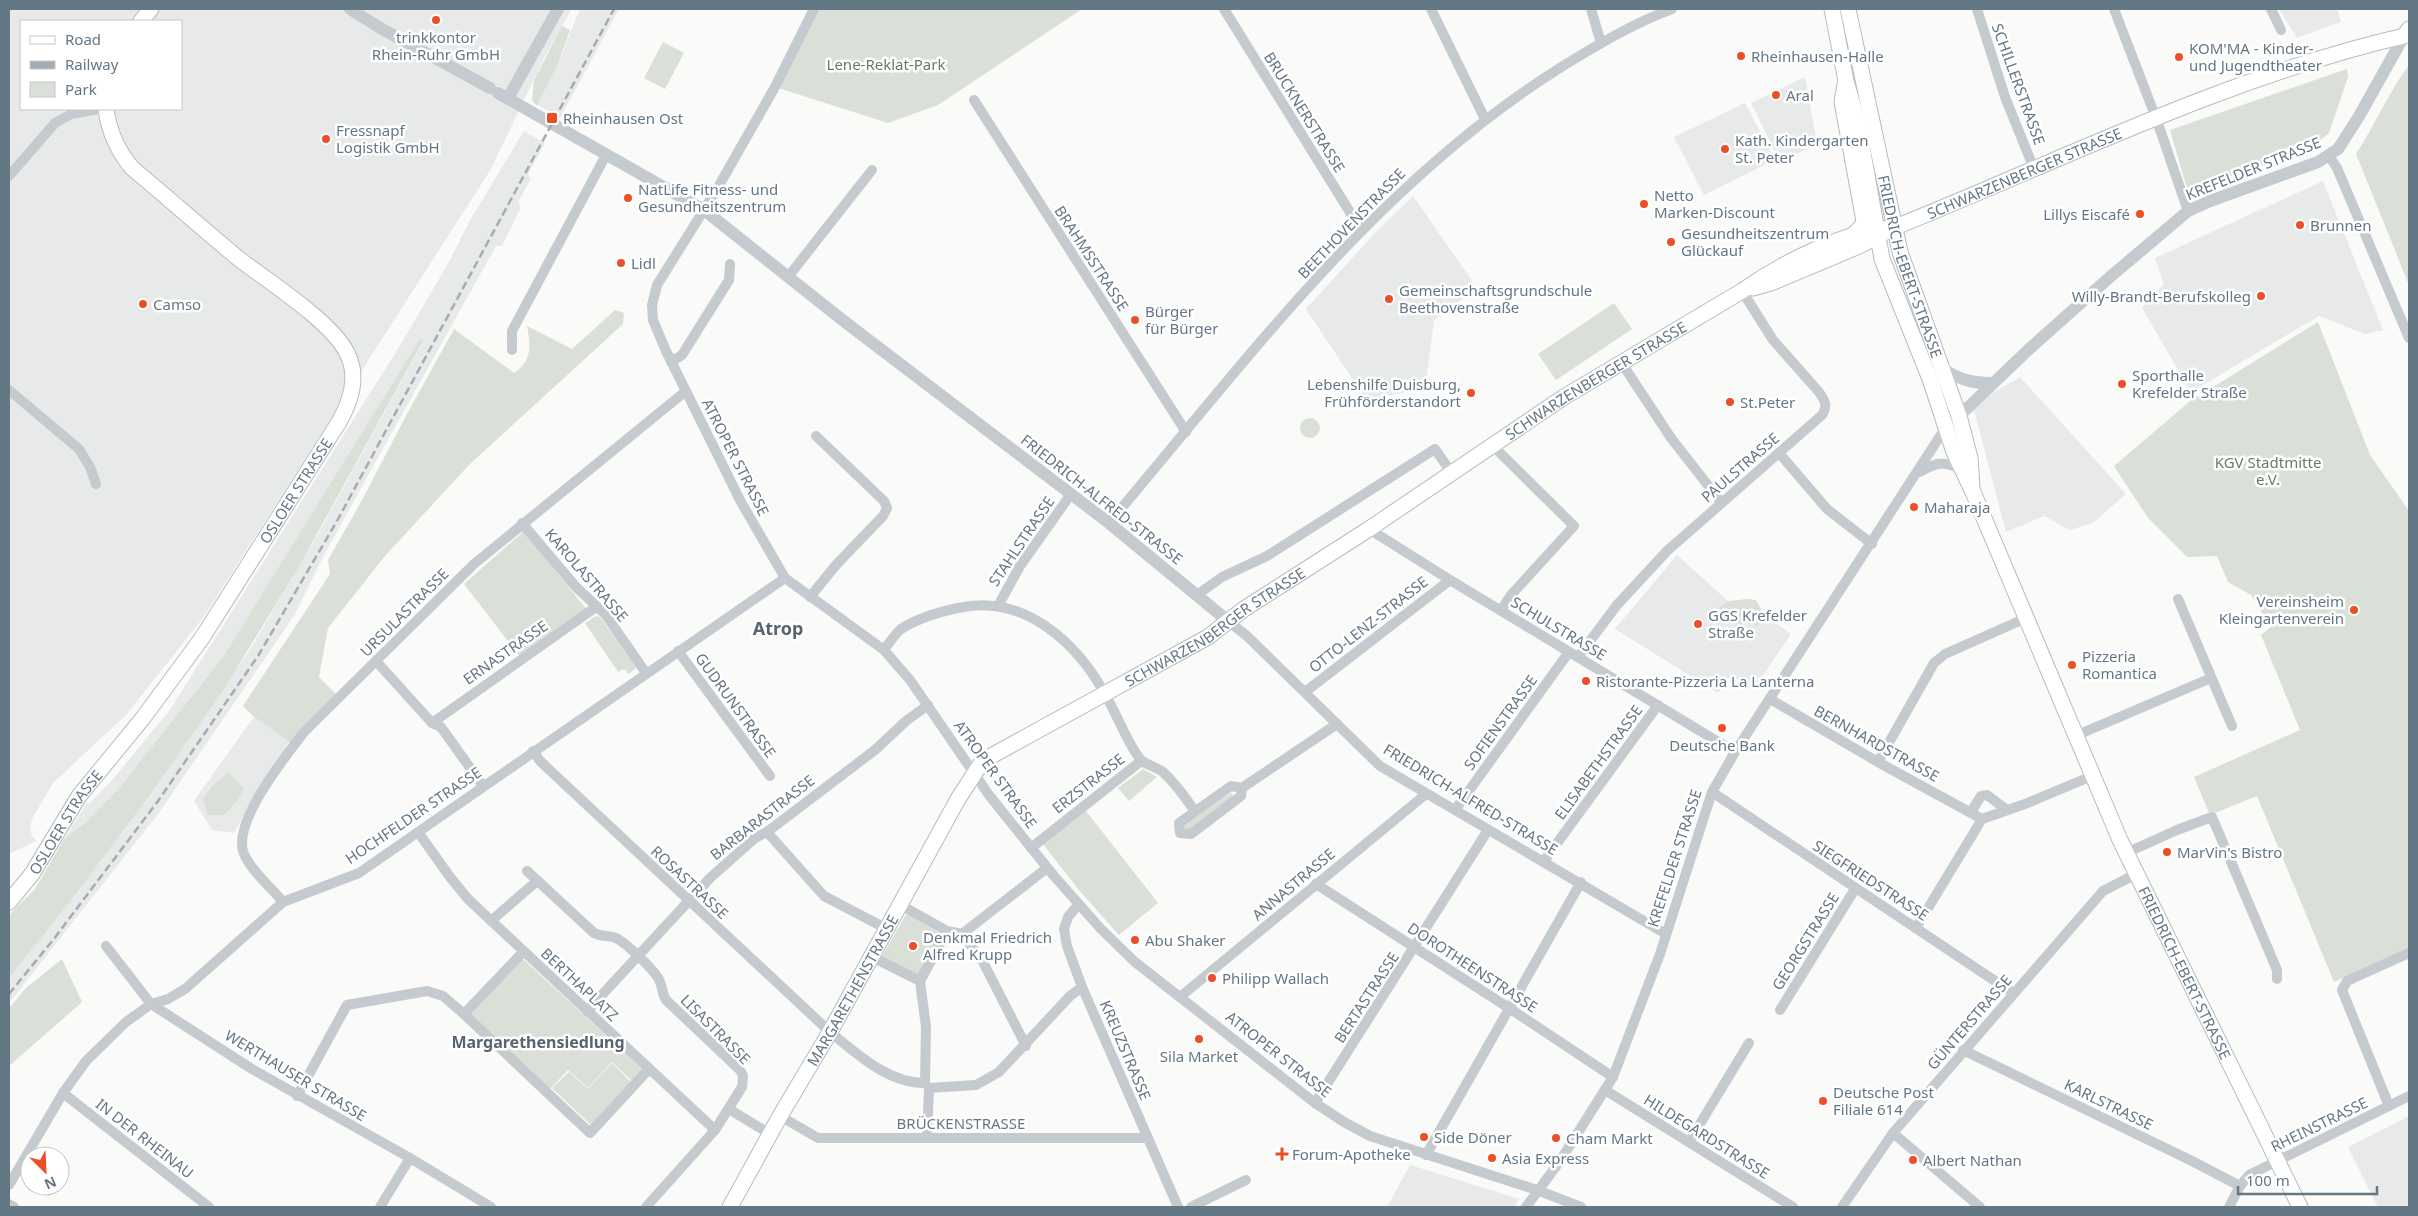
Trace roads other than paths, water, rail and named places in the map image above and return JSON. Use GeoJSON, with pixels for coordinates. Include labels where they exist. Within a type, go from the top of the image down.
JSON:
{"type":"FeatureCollection","features":[{"type":"Feature","properties":{"kind":"main road"},"geometry":{"type":"LineString","coordinates":[[142,20],[151,9]]}},
{"type":"Feature","properties":{"kind":"main road","name":"FRIEDRICH-EBERT-STRASSE"},"geometry":{"type":"LineString","coordinates":[[1832,9],[1846,81],[1857,119],[1882,259],[1930,379],[1961,469],[1973,492],[2126,853],[2300,1207]]}},
{"type":"Feature","properties":{"kind":"main road","name":"FRIEDRICH-EBERT-STRASSE"},"geometry":{"type":"LineString","coordinates":[[1848,9],[1893,228],[1959,416],[1970,458],[1973,492]]}},
{"type":"Feature","properties":{"kind":"main road","name":"SCHWARZENBERGER STRASSE"},"geometry":{"type":"LineString","coordinates":[[1742,291],[1771,283],[1877,233],[2156,118],[2282,70],[2408,34]]}},
{"type":"Feature","properties":{"kind":"main road","name":"FRIEDRICH-EBERT-STRASSE"},"geometry":{"type":"LineString","coordinates":[[1846,81],[1842,102],[1864,220],[1862,226],[1854,234]]}},
{"type":"Feature","properties":{"kind":"main road","name":"OSLOER STRASSE"},"geometry":{"type":"LineString","coordinates":[[9,902],[24,885],[79,796],[143,718],[202,638],[339,422],[350,400],[352,385],[352,368],[341,342],[322,323],[238,257],[132,168],[119,152],[112,136],[106,110]]}},
{"type":"Feature","properties":{"kind":"main road","name":"SCHWARZENBERGER STRASSE"},"geometry":{"type":"LineString","coordinates":[[974,773],[982,762],[993,755],[1208,637],[1228,621],[1369,529],[1564,397],[1742,291],[1766,274],[1854,234],[1877,233]]}},
{"type":"Feature","properties":{"kind":"main road","name":"MARGARETHENSTRASSE"},"geometry":{"type":"LineString","coordinates":[[730,1207],[974,773]]}},
{"type":"Feature","properties":{"kind":"street","name":"FRIEDRICH-ALFRED-STRASSE"},"geometry":{"type":"LineString","coordinates":[[350,9],[382,29],[499,93],[704,210],[788,278],[1109,523],[1197,595],[1305,692],[1380,766],[1666,934]]}},
{"type":"Feature","properties":{"kind":"street"},"geometry":{"type":"LineString","coordinates":[[499,93],[558,9]]}},
{"type":"Feature","properties":{"kind":"street","name":"ATROPER STRASSE"},"geometry":{"type":"LineString","coordinates":[[814,9],[775,87],[704,210],[657,285],[652,305],[658,334],[671,362],[741,502],[784,578],[884,650],[928,705],[974,773],[1047,868],[1078,905],[1135,962],[1316,1103],[1344,1122],[1370,1136],[1537,1190],[1581,1207]]}},
{"type":"Feature","properties":{"kind":"street","name":"BRUCKNERSTRASSE"},"geometry":{"type":"LineString","coordinates":[[1224,9],[1361,230]]}},
{"type":"Feature","properties":{"kind":"street"},"geometry":{"type":"LineString","coordinates":[[1431,9],[1485,119]]}},
{"type":"Feature","properties":{"kind":"street"},"geometry":{"type":"LineString","coordinates":[[1591,9],[1601,43]]}},
{"type":"Feature","properties":{"kind":"street","name":"BEETHOVENSTRASSE"},"geometry":{"type":"LineString","coordinates":[[1109,523],[1254,350],[1361,230],[1432,162],[1485,119],[1549,75],[1601,43],[1672,9]]}},
{"type":"Feature","properties":{"kind":"street","name":"SCHILLERSTRASSE"},"geometry":{"type":"LineString","coordinates":[[1976,9],[2005,97],[2034,169]]}},
{"type":"Feature","properties":{"kind":"street"},"geometry":{"type":"LineString","coordinates":[[2114,9],[2156,118],[2188,211]]}},
{"type":"Feature","properties":{"kind":"street"},"geometry":{"type":"LineString","coordinates":[[2271,9],[2281,30]]}},
{"type":"Feature","properties":{"kind":"street","name":"KREFELDER STRASSE"},"geometry":{"type":"LineString","coordinates":[[1526,1207],[1560,1161],[1613,1077],[1666,934],[1712,792],[1735,752],[1918,474],[1946,427],[2110,277],[2188,211],[2210,201],[2318,162],[2338,149],[2408,34]]}},
{"type":"Feature","properties":{"kind":"street","name":"BRAHMSSTRASSE"},"geometry":{"type":"LineString","coordinates":[[974,100],[1186,432]]}},
{"type":"Feature","properties":{"kind":"street"},"geometry":{"type":"LineString","coordinates":[[9,176],[55,124],[71,114],[93,110]]}},
{"type":"Feature","properties":{"kind":"street"},"geometry":{"type":"LineString","coordinates":[[512,350],[512,331],[606,155]]}},
{"type":"Feature","properties":{"kind":"street"},"geometry":{"type":"LineString","coordinates":[[2329,156],[2337,168],[2409,338]]}},
{"type":"Feature","properties":{"kind":"street"},"geometry":{"type":"LineString","coordinates":[[788,278],[872,170]]}},
{"type":"Feature","properties":{"kind":"street"},"geometry":{"type":"LineString","coordinates":[[671,362],[682,355],[730,280],[730,264]]}},
{"type":"Feature","properties":{"kind":"street","name":"PAULSTRASSE"},"geometry":{"type":"LineString","coordinates":[[1574,654],[1666,551],[1822,415],[1826,408],[1825,401],[1772,340],[1742,291]]}},
{"type":"Feature","properties":{"kind":"street"},"geometry":{"type":"LineString","coordinates":[[1621,362],[1671,438],[1721,502]]}},
{"type":"Feature","properties":{"kind":"street"},"geometry":{"type":"LineString","coordinates":[[1943,369],[1964,380],[1992,383]]}},
{"type":"Feature","properties":{"kind":"street"},"geometry":{"type":"LineString","coordinates":[[9,390],[79,449],[90,468],[96,484]]}},
{"type":"Feature","properties":{"kind":"street","name":"URSULASTRASSE"},"geometry":{"type":"LineString","coordinates":[[283,902],[244,853],[242,834],[250,813],[282,760],[304,732],[474,564],[686,391]]}},
{"type":"Feature","properties":{"kind":"street"},"geometry":{"type":"LineString","coordinates":[[810,597],[836,565],[883,516],[887,508],[884,501],[816,436]]}},
{"type":"Feature","properties":{"kind":"street"},"geometry":{"type":"LineString","coordinates":[[1492,445],[1574,526],[1511,595],[1501,610]]}},
{"type":"Feature","properties":{"kind":"street","name":"SCHWARZENBERGER STRASSE"},"geometry":{"type":"LineString","coordinates":[[1197,595],[1222,577],[1267,556],[1435,449],[1451,472]]}},
{"type":"Feature","properties":{"kind":"street"},"geometry":{"type":"LineString","coordinates":[[1779,453],[1827,509],[1872,544]]}},
{"type":"Feature","properties":{"kind":"street","name":"KREFELDER STRASSE"},"geometry":{"type":"LineString","coordinates":[[1918,474],[1935,463],[1949,463],[1961,469]]}},
{"type":"Feature","properties":{"kind":"street","name":"STAHLSTRASSE"},"geometry":{"type":"LineString","coordinates":[[998,606],[1020,566],[1071,494]]}},
{"type":"Feature","properties":{"kind":"street","name":"KAROLASTRASSE"},"geometry":{"type":"LineString","coordinates":[[522,523],[596,608],[605,614],[646,673]]}},
{"type":"Feature","properties":{"kind":"street","name":"SCHULSTRASSE"},"geometry":{"type":"LineString","coordinates":[[1369,529],[1735,752]]}},
{"type":"Feature","properties":{"kind":"street","name":"HOCHFELDER STRASSE"},"geometry":{"type":"LineString","coordinates":[[9,1185],[63,1094],[86,1061],[126,1022],[151,1004],[168,999],[185,989],[283,902],[359,873],[784,578]]}},
{"type":"Feature","properties":{"kind":"street","name":"OTTO-LENZ-STRASSE"},"geometry":{"type":"LineString","coordinates":[[1305,692],[1450,580]]}},
{"type":"Feature","properties":{"kind":"street"},"geometry":{"type":"LineString","coordinates":[[2178,599],[2232,726]]}},
{"type":"Feature","properties":{"kind":"street"},"geometry":{"type":"LineString","coordinates":[[884,650],[901,630],[935,613],[974,604],[998,606],[1042,622],[1061,636],[1105,693],[1141,761],[1162,771],[1177,786],[1194,810]]}},
{"type":"Feature","properties":{"kind":"street","name":"ERNASTRASSE"},"geometry":{"type":"LineString","coordinates":[[432,723],[596,608]]}},
{"type":"Feature","properties":{"kind":"street"},"geometry":{"type":"LineString","coordinates":[[1878,762],[1934,663],[1945,654],[2026,618]]}},
{"type":"Feature","properties":{"kind":"street","name":"GUDRUNSTRASSE"},"geometry":{"type":"LineString","coordinates":[[678,651],[770,776]]}},
{"type":"Feature","properties":{"kind":"street","name":"SOFIENSTRASSE"},"geometry":{"type":"LineString","coordinates":[[1455,810],[1574,654]]}},
{"type":"Feature","properties":{"kind":"street"},"geometry":{"type":"LineString","coordinates":[[376,661],[432,723],[441,728],[483,786]]}},
{"type":"Feature","properties":{"kind":"street"},"geometry":{"type":"LineString","coordinates":[[2075,736],[2211,678]]}},
{"type":"Feature","properties":{"kind":"street","name":"BERNHARDSTRASSE"},"geometry":{"type":"LineString","coordinates":[[1770,699],[1878,762],[1982,819]]}},
{"type":"Feature","properties":{"kind":"street","name":"BARBARASTRASSE"},"geometry":{"type":"LineString","coordinates":[[587,1011],[710,878],[755,838],[767,832],[875,750],[906,721],[928,705]]}},
{"type":"Feature","properties":{"kind":"street","name":"ELISABETHSTRASSE"},"geometry":{"type":"LineString","coordinates":[[1544,861],[1658,705]]}},
{"type":"Feature","properties":{"kind":"street"},"geometry":{"type":"LineString","coordinates":[[1242,788],[1241,796],[1211,821],[1191,834],[1180,833],[1179,823],[1194,810],[1231,786],[1242,788],[1337,724]]}},
{"type":"Feature","properties":{"kind":"street","name":"ROSASTRASSE"},"geometry":{"type":"LineString","coordinates":[[533,751],[540,762],[830,1032],[859,1056],[890,1075],[927,1086],[976,1085],[999,1072],[1026,1046],[1070,996],[1082,988]]}},
{"type":"Feature","properties":{"kind":"street","name":"ERZSTRASSE"},"geometry":{"type":"LineString","coordinates":[[1031,848],[1141,761]]}},
{"type":"Feature","properties":{"kind":"street"},"geometry":{"type":"LineString","coordinates":[[1916,928],[1982,819],[2092,776]]}},
{"type":"Feature","properties":{"kind":"street","name":"SIEGFRIEDSTRASSE"},"geometry":{"type":"LineString","coordinates":[[1712,792],[2013,993]]}},
{"type":"Feature","properties":{"kind":"street","name":"ANNASTRASSE"},"geometry":{"type":"LineString","coordinates":[[1180,997],[1426,794]]}},
{"type":"Feature","properties":{"kind":"street"},"geometry":{"type":"LineString","coordinates":[[1971,812],[1981,796],[1987,795],[2007,810]]}},
{"type":"Feature","properties":{"kind":"street"},"geometry":{"type":"LineString","coordinates":[[2126,853],[2177,830],[2212,818],[2277,970],[2277,979]]}},
{"type":"Feature","properties":{"kind":"street","name":"BERTASTRASSE"},"geometry":{"type":"LineString","coordinates":[[1316,1103],[1488,830]]}},
{"type":"Feature","properties":{"kind":"street"},"geometry":{"type":"LineString","coordinates":[[418,832],[450,877],[491,921],[524,952]]}},
{"type":"Feature","properties":{"kind":"street"},"geometry":{"type":"LineString","coordinates":[[767,832],[824,896],[886,929]]}},
{"type":"Feature","properties":{"kind":"street"},"geometry":{"type":"LineString","coordinates":[[962,934],[1047,868]]}},
{"type":"Feature","properties":{"kind":"street","name":"LISASTRASSE"},"geometry":{"type":"LineString","coordinates":[[527,872],[594,933],[601,936],[614,937],[638,956],[657,976],[666,1000],[740,1070],[743,1076],[742,1086],[716,1130],[646,1207]]}},
{"type":"Feature","properties":{"kind":"street","name":"GÜNTERSTRASSE"},"geometry":{"type":"LineString","coordinates":[[1842,1207],[1893,1133],[2103,890],[2136,874]]}},
{"type":"Feature","properties":{"kind":"street"},"geometry":{"type":"LineString","coordinates":[[491,921],[537,881]]}},
{"type":"Feature","properties":{"kind":"street"},"geometry":{"type":"LineString","coordinates":[[1426,1155],[1580,882]]}},
{"type":"Feature","properties":{"kind":"street","name":"DOROTHEENSTRASSE"},"geometry":{"type":"LineString","coordinates":[[1316,884],[1613,1077]]}},
{"type":"Feature","properties":{"kind":"street","name":"GEORGSTRASSE"},"geometry":{"type":"LineString","coordinates":[[1780,1010],[1855,889]]}},
{"type":"Feature","properties":{"kind":"street"},"geometry":{"type":"LineString","coordinates":[[901,905],[948,931],[962,934],[982,960],[1026,1046]]}},
{"type":"Feature","properties":{"kind":"street","name":"KREUZSTRASSE"},"geometry":{"type":"LineString","coordinates":[[1078,905],[1068,917],[1064,929],[1067,946],[1082,988],[1178,1207]]}},
{"type":"Feature","properties":{"kind":"street"},"geometry":{"type":"LineString","coordinates":[[927,1138],[926,1027],[920,981],[948,931]]}},
{"type":"Feature","properties":{"kind":"street","name":"WERTHAUSER STRASSE"},"geometry":{"type":"LineString","coordinates":[[106,946],[151,1004],[297,1096],[410,1158],[491,1207]]}},
{"type":"Feature","properties":{"kind":"street","name":"BERTHAPLATZ"},"geometry":{"type":"LineString","coordinates":[[464,1014],[524,952],[716,1130]]}},
{"type":"Feature","properties":{"kind":"street"},"geometry":{"type":"LineString","coordinates":[[2389,1106],[2344,996],[2343,985],[2347,981],[2409,953]]}},
{"type":"Feature","properties":{"kind":"street"},"geometry":{"type":"LineString","coordinates":[[870,956],[920,981]]}},
{"type":"Feature","properties":{"kind":"street"},"geometry":{"type":"LineString","coordinates":[[297,1096],[348,1005],[427,991],[444,996],[590,1133],[650,1069]]}},
{"type":"Feature","properties":{"kind":"street"},"geometry":{"type":"LineString","coordinates":[[1689,1142],[1749,1043]]}},
{"type":"Feature","properties":{"kind":"street","name":"KARLSTRASSE"},"geometry":{"type":"LineString","coordinates":[[1963,1050],[2240,1186]]}},
{"type":"Feature","properties":{"kind":"street","name":"HILDEGARDSTRASSE"},"geometry":{"type":"LineString","coordinates":[[1606,1090],[1793,1207]]}},
{"type":"Feature","properties":{"kind":"street","name":"IN DER RHEINAU"},"geometry":{"type":"LineString","coordinates":[[63,1094],[208,1207]]}},
{"type":"Feature","properties":{"kind":"street","name":"RHEINSTRASSE"},"geometry":{"type":"LineString","coordinates":[[2229,1207],[2240,1186],[2249,1175],[2409,1096]]}},
{"type":"Feature","properties":{"kind":"street"},"geometry":{"type":"LineString","coordinates":[[728,1109],[770,1134]]}},
{"type":"Feature","properties":{"kind":"street","name":"BRÜCKENSTRASSE"},"geometry":{"type":"LineString","coordinates":[[780,1116],[818,1138],[1148,1138]]}},
{"type":"Feature","properties":{"kind":"street"},"geometry":{"type":"LineString","coordinates":[[1893,1133],[1980,1207]]}},
{"type":"Feature","properties":{"kind":"street"},"geometry":{"type":"LineString","coordinates":[[380,1207],[410,1158]]}},
{"type":"Feature","properties":{"kind":"street"},"geometry":{"type":"LineString","coordinates":[[1191,1207],[1246,1180]]}},
{"type":"Feature","properties":{"kind":"street"},"geometry":{"type":"LineString","coordinates":[[9,1204],[14,1207]]}},
{"type":"Feature","properties":{"kind":"railway"},"geometry":{"type":"LineString","coordinates":[[9,994],[53,940],[158,801],[258,656],[337,521],[614,9]]}},
{"type":"Feature","properties":{"kind":"place","name":"trinkkontor Rhein-Ruhr GmbH"},"geometry":{"type":"Point","coordinates":[436,20]}},
{"type":"Feature","properties":{"kind":"place","name":"Rheinhausen-Halle"},"geometry":{"type":"Point","coordinates":[1741,56]}},
{"type":"Feature","properties":{"kind":"place","name":"KOM'MA - Kinder- und Jugendtheater"},"geometry":{"type":"Point","coordinates":[2179,57]}},
{"type":"Feature","properties":{"kind":"place","name":"Aral"},"geometry":{"type":"Point","coordinates":[1776,95]}},
{"type":"Feature","properties":{"kind":"place","name":"Rheinhausen Ost"},"geometry":{"type":"Point","coordinates":[552,118]}},
{"type":"Feature","properties":{"kind":"place","name":"Fressnapf Logistik GmbH"},"geometry":{"type":"Point","coordinates":[326,139]}},
{"type":"Feature","properties":{"kind":"place","name":"Kath. Kindergarten St. Peter"},"geometry":{"type":"Point","coordinates":[1725,149]}},
{"type":"Feature","properties":{"kind":"place","name":"NatLife Fitness- und Gesundheitszentrum"},"geometry":{"type":"Point","coordinates":[628,198]}},
{"type":"Feature","properties":{"kind":"place","name":"Netto Marken-Discount"},"geometry":{"type":"Point","coordinates":[1644,204]}},
{"type":"Feature","properties":{"kind":"place","name":"Lillys Eiscafé"},"geometry":{"type":"Point","coordinates":[2140,214]}},
{"type":"Feature","properties":{"kind":"place","name":"Brunnen"},"geometry":{"type":"Point","coordinates":[2300,225]}},
{"type":"Feature","properties":{"kind":"place","name":"Gesundheitszentrum Glückauf"},"geometry":{"type":"Point","coordinates":[1671,242]}},
{"type":"Feature","properties":{"kind":"place","name":"Lidl"},"geometry":{"type":"Point","coordinates":[621,263]}},
{"type":"Feature","properties":{"kind":"place","name":"Willy-Brandt-Berufskolleg"},"geometry":{"type":"Point","coordinates":[2261,296]}},
{"type":"Feature","properties":{"kind":"place","name":"Gemeinschaftsgrundschule Beethovenstraße"},"geometry":{"type":"Point","coordinates":[1389,299]}},
{"type":"Feature","properties":{"kind":"place","name":"Camso"},"geometry":{"type":"Point","coordinates":[143,304]}},
{"type":"Feature","properties":{"kind":"place","name":"Bürger für Bürger"},"geometry":{"type":"Point","coordinates":[1135,320]}},
{"type":"Feature","properties":{"kind":"place","name":"Sporthalle Krefelder Straße"},"geometry":{"type":"Point","coordinates":[2122,384]}},
{"type":"Feature","properties":{"kind":"place","name":"Lebenshilfe Duisburg, Frühförderstandort"},"geometry":{"type":"Point","coordinates":[1471,393]}},
{"type":"Feature","properties":{"kind":"place","name":"St.Peter"},"geometry":{"type":"Point","coordinates":[1730,402]}},
{"type":"Feature","properties":{"kind":"place","name":"Maharaja"},"geometry":{"type":"Point","coordinates":[1914,507]}},
{"type":"Feature","properties":{"kind":"place","name":"Vereinsheim Kleingartenverein"},"geometry":{"type":"Point","coordinates":[2354,610]}},
{"type":"Feature","properties":{"kind":"place","name":"GGS Krefelder Straße"},"geometry":{"type":"Point","coordinates":[1698,624]}},
{"type":"Feature","properties":{"kind":"place","name":"Pizzeria Romantica"},"geometry":{"type":"Point","coordinates":[2072,665]}},
{"type":"Feature","properties":{"kind":"place","name":"Ristorante-Pizzeria La Lanterna"},"geometry":{"type":"Point","coordinates":[1586,681]}},
{"type":"Feature","properties":{"kind":"place","name":"Deutsche Bank"},"geometry":{"type":"Point","coordinates":[1722,728]}},
{"type":"Feature","properties":{"kind":"place","name":"MarVin's Bistro"},"geometry":{"type":"Point","coordinates":[2167,852]}},
{"type":"Feature","properties":{"kind":"place","name":"Abu Shaker"},"geometry":{"type":"Point","coordinates":[1135,940]}},
{"type":"Feature","properties":{"kind":"place","name":"Denkmal Friedrich Alfred Krupp"},"geometry":{"type":"Point","coordinates":[913,946]}},
{"type":"Feature","properties":{"kind":"place","name":"Philipp Wallach"},"geometry":{"type":"Point","coordinates":[1212,978]}},
{"type":"Feature","properties":{"kind":"place","name":"Sila Market"},"geometry":{"type":"Point","coordinates":[1199,1039]}},
{"type":"Feature","properties":{"kind":"place","name":"Deutsche Post Filiale 614"},"geometry":{"type":"Point","coordinates":[1823,1101]}},
{"type":"Feature","properties":{"kind":"place","name":"Side Döner"},"geometry":{"type":"Point","coordinates":[1424,1137]}},
{"type":"Feature","properties":{"kind":"place","name":"Cham Markt"},"geometry":{"type":"Point","coordinates":[1556,1138]}},
{"type":"Feature","properties":{"kind":"place","name":"Forum-Apotheke"},"geometry":{"type":"Point","coordinates":[1282,1154]}},
{"type":"Feature","properties":{"kind":"place","name":"Asia Express"},"geometry":{"type":"Point","coordinates":[1492,1158]}},
{"type":"Feature","properties":{"kind":"place","name":"Albert Nathan"},"geometry":{"type":"Point","coordinates":[1913,1160]}},
{"type":"Feature","properties":{"kind":"district","name":"Atrop"},"geometry":{"type":"Point","coordinates":[778,628]}},
{"type":"Feature","properties":{"kind":"district","name":"Margarethensiedlung"},"geometry":{"type":"Point","coordinates":[538,1042]}},
{"type":"Feature","properties":{"kind":"park label","name":"Lene-Reklat-Park"},"geometry":{"type":"Point","coordinates":[886,64]}},
{"type":"Feature","properties":{"kind":"park label","name":"KGV Stadtmitte e.V."},"geometry":{"type":"Point","coordinates":[2268,470]}}]}
